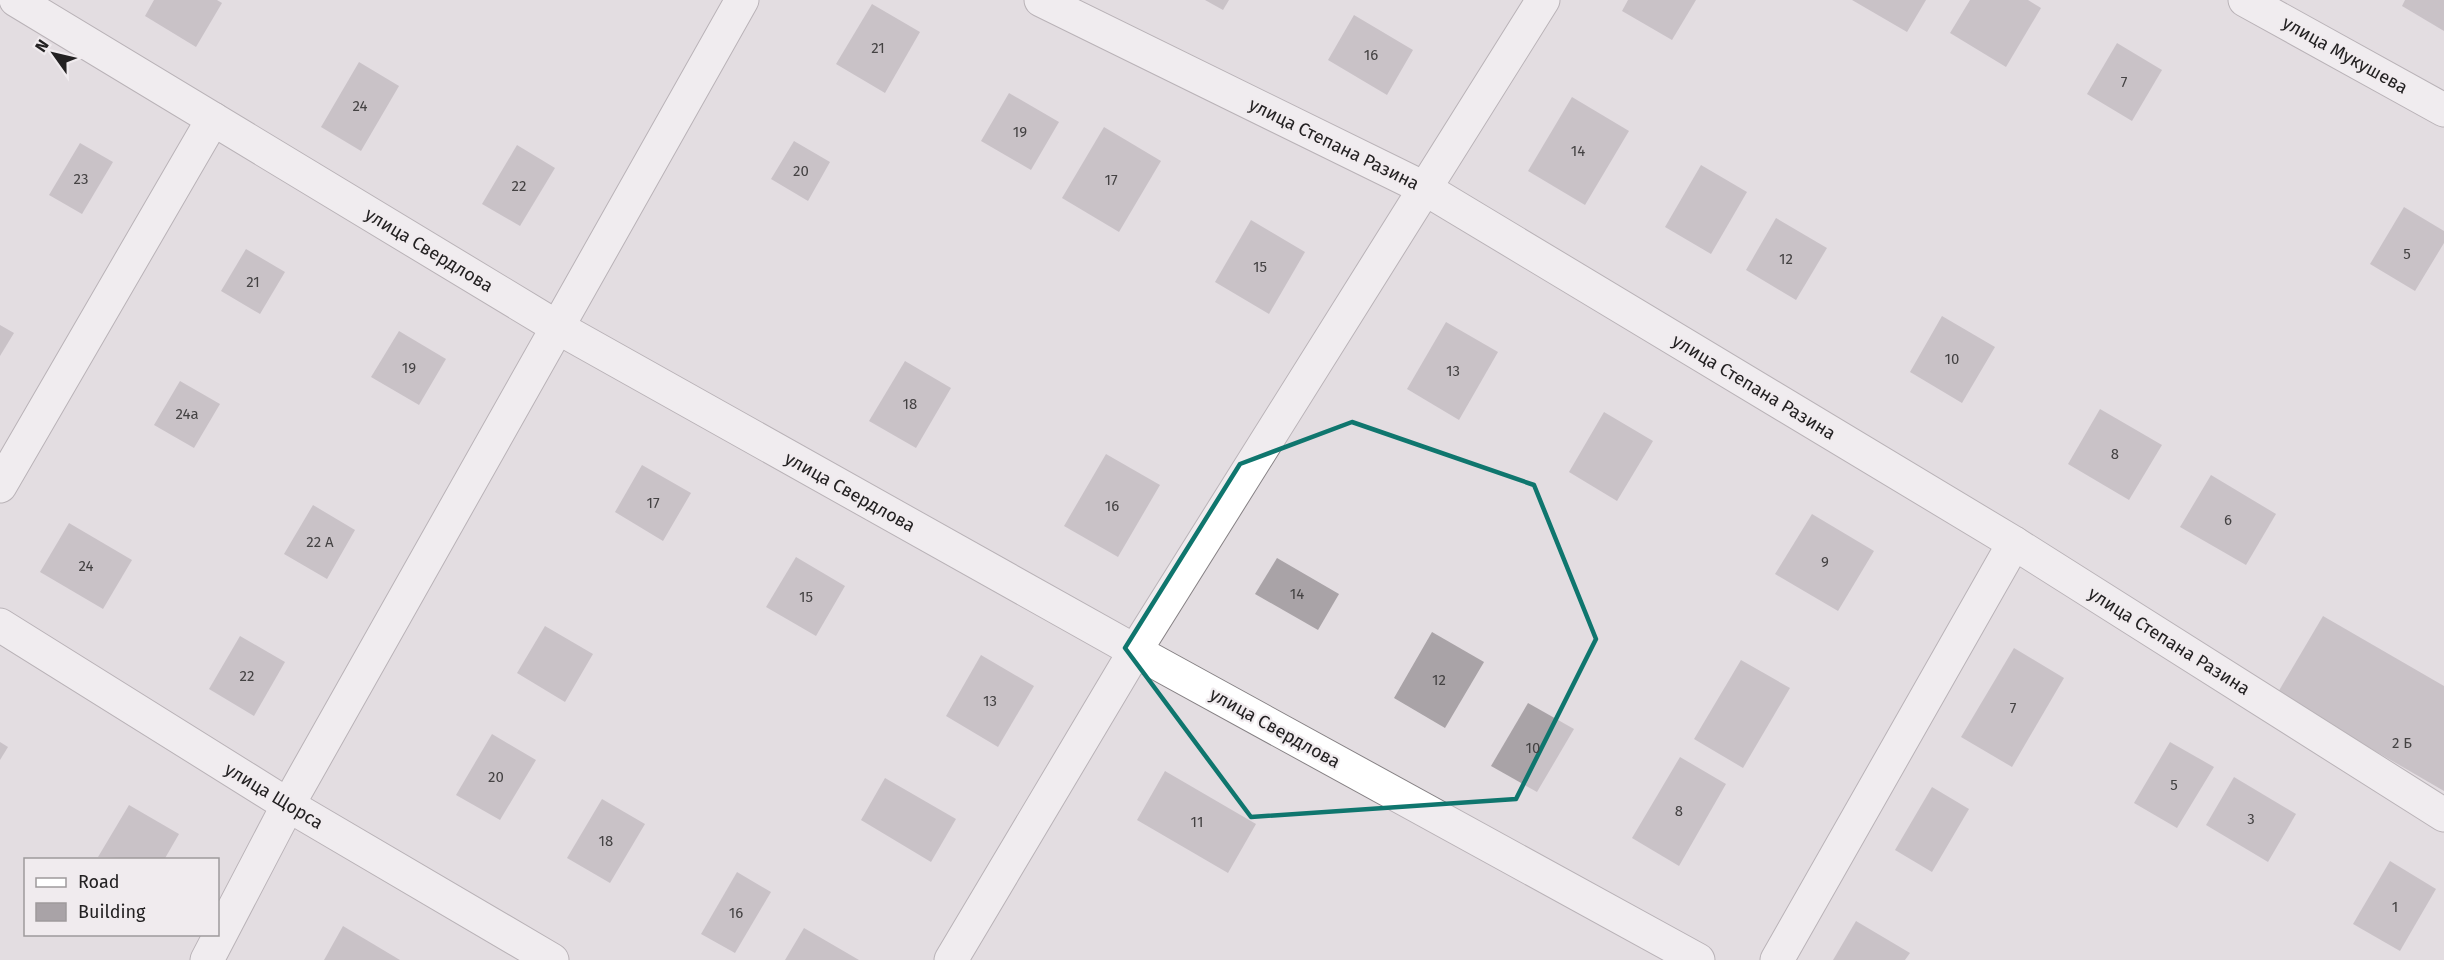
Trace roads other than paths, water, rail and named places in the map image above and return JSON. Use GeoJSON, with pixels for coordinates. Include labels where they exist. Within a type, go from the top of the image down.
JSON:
{"type":"FeatureCollection","features":[{"type":"Feature","properties":{"kind":"street","name":"улица Свердлова"},"geometry":{"type":"LineString","coordinates":[[16,0],[557,327],[1135,651],[1698,960]]}},
{"type":"Feature","properties":{"kind":"street"},"geometry":{"type":"LineString","coordinates":[[207,960],[288,805],[742,0]]}},
{"type":"Feature","properties":{"kind":"street","name":"улица Степана Разина"},"geometry":{"type":"LineString","coordinates":[[1041,0],[1424,188],[2014,543],[2444,816]]}},
{"type":"Feature","properties":{"kind":"street"},"geometry":{"type":"LineString","coordinates":[[951,960],[1135,651],[1543,0]]}},
{"type":"Feature","properties":{"kind":"street","name":"улица Мукушева"},"geometry":{"type":"LineString","coordinates":[[2245,0],[2444,110]]}},
{"type":"Feature","properties":{"kind":"street"},"geometry":{"type":"LineString","coordinates":[[0,486],[213,119]]}},
{"type":"Feature","properties":{"kind":"street"},"geometry":{"type":"LineString","coordinates":[[1777,960],[2014,543]]}},
{"type":"Feature","properties":{"kind":"street","name":"улица Щорса"},"geometry":{"type":"LineString","coordinates":[[0,626],[288,805],[552,960]]}}]}
